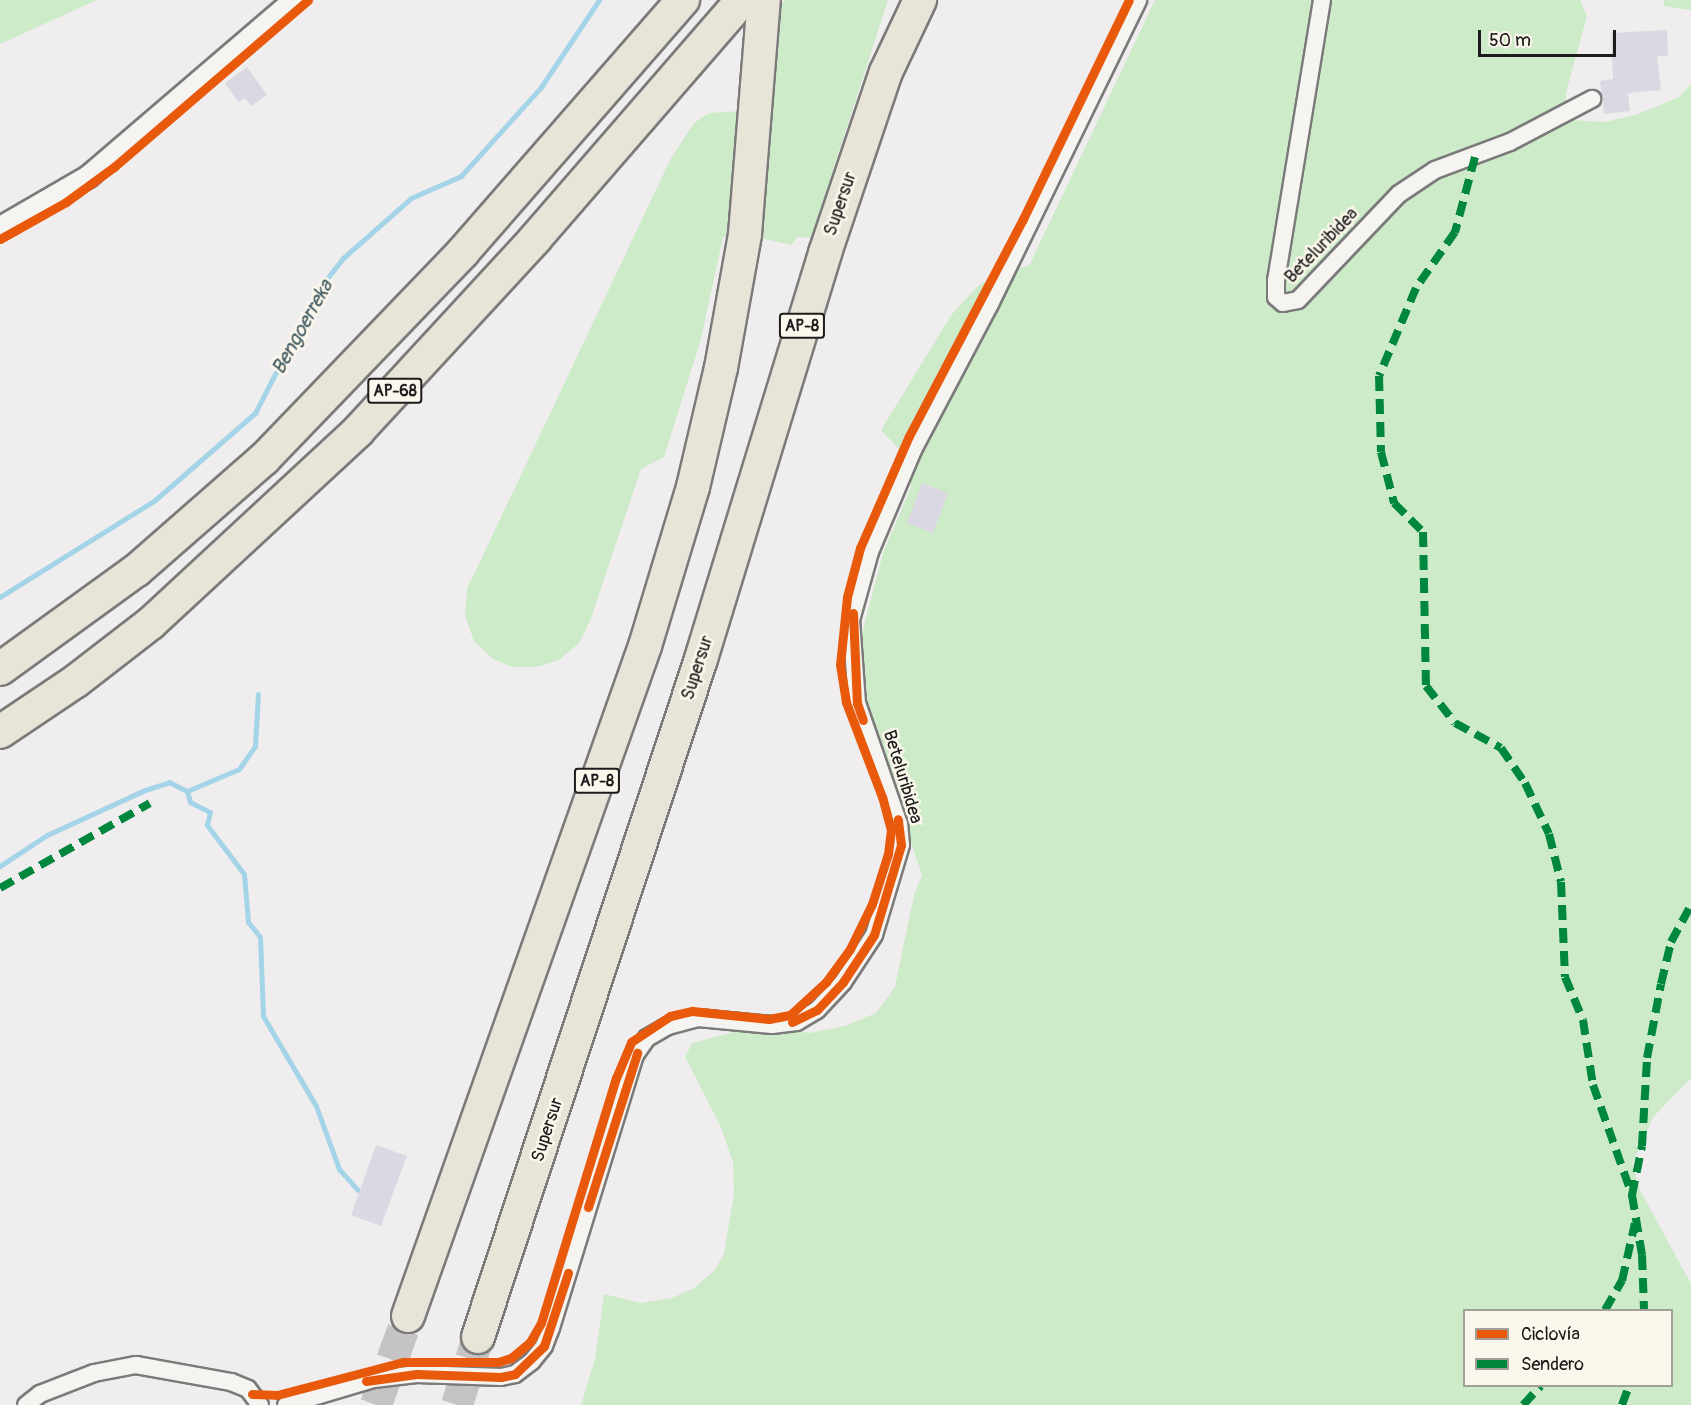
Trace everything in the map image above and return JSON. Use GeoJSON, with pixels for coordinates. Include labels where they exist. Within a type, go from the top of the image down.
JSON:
{"type":"FeatureCollection","features":[{"type":"Feature","properties":{"kind":"highway","name":"AP-68"},"geometry":{"type":"LineString","coordinates":[[0,669],[137,570],[264,459],[463,252],[683,0]]}},
{"type":"Feature","properties":{"kind":"highway","name":"AP-68"},"geometry":{"type":"LineString","coordinates":[[0,732],[76,681],[151,623],[358,431],[543,230],[742,0]]}},
{"type":"Feature","properties":{"kind":"highway","name":"AP-8"},"geometry":{"type":"LineString","coordinates":[[408,1316],[645,646],[693,487],[721,368],[746,234],[764,0]]}},
{"type":"Feature","properties":{"kind":"highway","name":"Supersur"},"geometry":{"type":"LineString","coordinates":[[478,1337],[701,659],[825,253],[886,72],[920,0]]}},
{"type":"Feature","properties":{"kind":"street"},"geometry":{"type":"LineString","coordinates":[[0,227],[88,176],[292,0]]}},
{"type":"Feature","properties":{"kind":"street","name":"Beteluribidea"},"geometry":{"type":"LineString","coordinates":[[286,1405],[374,1379],[417,1374],[501,1377],[515,1374],[532,1361],[547,1337],[635,1055],[647,1038],[668,1026],[698,1018],[772,1025],[797,1022],[817,1010],[843,982],[874,935],[901,845],[899,824],[857,703],[851,620],[870,552],[913,450],[990,304],[1138,0]]}},
{"type":"Feature","properties":{"kind":"street","name":"Beteluribidea"},"geometry":{"type":"LineString","coordinates":[[1322,0],[1276,280],[1276,297],[1283,303],[1298,300],[1399,194],[1435,170],[1501,146],[1592,99]]}},
{"type":"Feature","properties":{"kind":"street"},"geometry":{"type":"LineString","coordinates":[[26,1405],[40,1394],[94,1373],[136,1365],[231,1382],[248,1389],[260,1405]]}},
{"type":"Feature","properties":{"kind":"green space"},"geometry":{"type":"Polygon","coordinates":[[[0,0],[97,0],[0,44],[0,0]]]}},
{"type":"Feature","properties":{"kind":"green space"},"geometry":{"type":"Polygon","coordinates":[[[785,0],[888,0],[811,238],[798,237],[791,245],[757,237],[723,237],[701,339],[664,457],[641,469],[590,621],[579,643],[559,660],[537,667],[512,667],[493,659],[474,641],[465,616],[467,589],[671,158],[694,123],[709,113],[742,111],[776,10],[785,0]]]}},
{"type":"Feature","properties":{"kind":"green space"},"geometry":{"type":"Polygon","coordinates":[[[1155,0],[1580,0],[1587,16],[1566,93],[1566,112],[1570,120],[1606,122],[1638,114],[1679,97],[1691,84],[1691,1078],[1654,1116],[1632,1164],[1640,1190],[1691,1284],[1691,1405],[581,1405],[595,1359],[604,1294],[641,1303],[672,1298],[694,1288],[714,1271],[724,1254],[734,1195],[733,1162],[720,1125],[685,1057],[692,1043],[754,1027],[810,1033],[845,1026],[876,1013],[895,987],[914,895],[922,875],[870,722],[861,637],[883,553],[911,487],[906,457],[881,430],[952,314],[978,286],[999,272],[1029,266],[1155,0]]]}},
{"type":"Feature","properties":{"kind":"green space"},"geometry":{"type":"Polygon","coordinates":[[[1664,0],[1691,0],[1691,10],[1664,6],[1664,0]]]}},
{"type":"Feature","properties":{"kind":"building"},"geometry":{"type":"Polygon","coordinates":[[[1667,30],[1668,56],[1657,56],[1661,90],[1628,93],[1630,111],[1604,114],[1600,81],[1613,79],[1611,33],[1667,30]]]}},
{"type":"Feature","properties":{"kind":"building"},"geometry":{"type":"Polygon","coordinates":[[[247,67],[267,95],[251,106],[245,98],[238,102],[225,83],[247,67]]]}},
{"type":"Feature","properties":{"kind":"building"},"geometry":{"type":"Polygon","coordinates":[[[922,483],[948,493],[933,533],[907,523],[922,483]]]}},
{"type":"Feature","properties":{"kind":"building"},"geometry":{"type":"Polygon","coordinates":[[[376,1145],[407,1156],[381,1226],[351,1215],[376,1145]]]}},
{"type":"Feature","properties":{"kind":"waterway","name":"Bengoerreka"},"geometry":{"type":"LineString","coordinates":[[0,597],[155,500],[255,413],[318,290],[343,258],[411,198],[461,176],[541,87],[599,0]]}},
{"type":"Feature","properties":{"kind":"waterway"},"geometry":{"type":"LineString","coordinates":[[0,866],[47,835],[145,790],[169,782],[187,791],[239,769],[255,746],[258,694]]}},
{"type":"Feature","properties":{"kind":"waterway"},"geometry":{"type":"LineString","coordinates":[[187,791],[190,802],[210,812],[207,825],[244,874],[248,922],[260,937],[263,1016],[316,1106],[339,1169],[358,1190]]}},
{"type":"Feature","properties":{"kind":"tunnel"},"geometry":{"type":"LineString","coordinates":[[376,1405],[408,1316]]}},
{"type":"Feature","properties":{"kind":"tunnel"},"geometry":{"type":"LineString","coordinates":[[457,1405],[478,1337]]}},
{"type":"Feature","properties":{"kind":"marked path"},"geometry":{"type":"LineString","coordinates":[[1475,157],[1455,232],[1416,288],[1379,376],[1381,452],[1394,503],[1423,532],[1426,686],[1455,723],[1501,748],[1525,783],[1549,834],[1561,882],[1565,977],[1583,1020],[1593,1085],[1632,1195],[1642,1255],[1644,1309]]}},
{"type":"Feature","properties":{"kind":"marked path"},"geometry":{"type":"LineString","coordinates":[[0,888],[150,803]]}},
{"type":"Feature","properties":{"kind":"marked path"},"geometry":{"type":"LineString","coordinates":[[1632,1195],[1642,1146],[1647,1058],[1661,984],[1671,942],[1691,905]]}},
{"type":"Feature","properties":{"kind":"marked path"},"geometry":{"type":"LineString","coordinates":[[1606,1309],[1622,1281],[1635,1223]]}},
{"type":"Feature","properties":{"kind":"marked path"},"geometry":{"type":"LineString","coordinates":[[1523,1405],[1540,1387]]}},
{"type":"Feature","properties":{"kind":"marked path"},"geometry":{"type":"LineString","coordinates":[[1622,1405],[1629,1387]]}},
{"type":"Feature","properties":{"kind":"cycle path"},"geometry":{"type":"LineString","coordinates":[[0,239],[66,202],[114,167],[308,0]]}},
{"type":"Feature","properties":{"kind":"cycle path"},"geometry":{"type":"LineString","coordinates":[[252,1394],[277,1395],[403,1362],[498,1362],[511,1358],[530,1342],[541,1323],[616,1078],[631,1042],[670,1016],[692,1011],[769,1019],[790,1015],[826,982],[850,949],[872,904],[888,854],[891,830],[882,797],[846,702],[840,665],[847,597],[860,548],[909,436],[1023,219],[1129,0]]}},
{"type":"Feature","properties":{"kind":"cycle path"},"geometry":{"type":"LineString","coordinates":[[853,613],[857,703],[863,720]]}},
{"type":"Feature","properties":{"kind":"cycle path"},"geometry":{"type":"LineString","coordinates":[[792,1022],[817,1010],[843,982],[874,935],[901,845],[898,819]]}},
{"type":"Feature","properties":{"kind":"cycle path"},"geometry":{"type":"LineString","coordinates":[[588,1207],[637,1053]]}},
{"type":"Feature","properties":{"kind":"cycle path"},"geometry":{"type":"LineString","coordinates":[[366,1381],[417,1374],[501,1377],[515,1374],[544,1346],[568,1273]]}}]}
